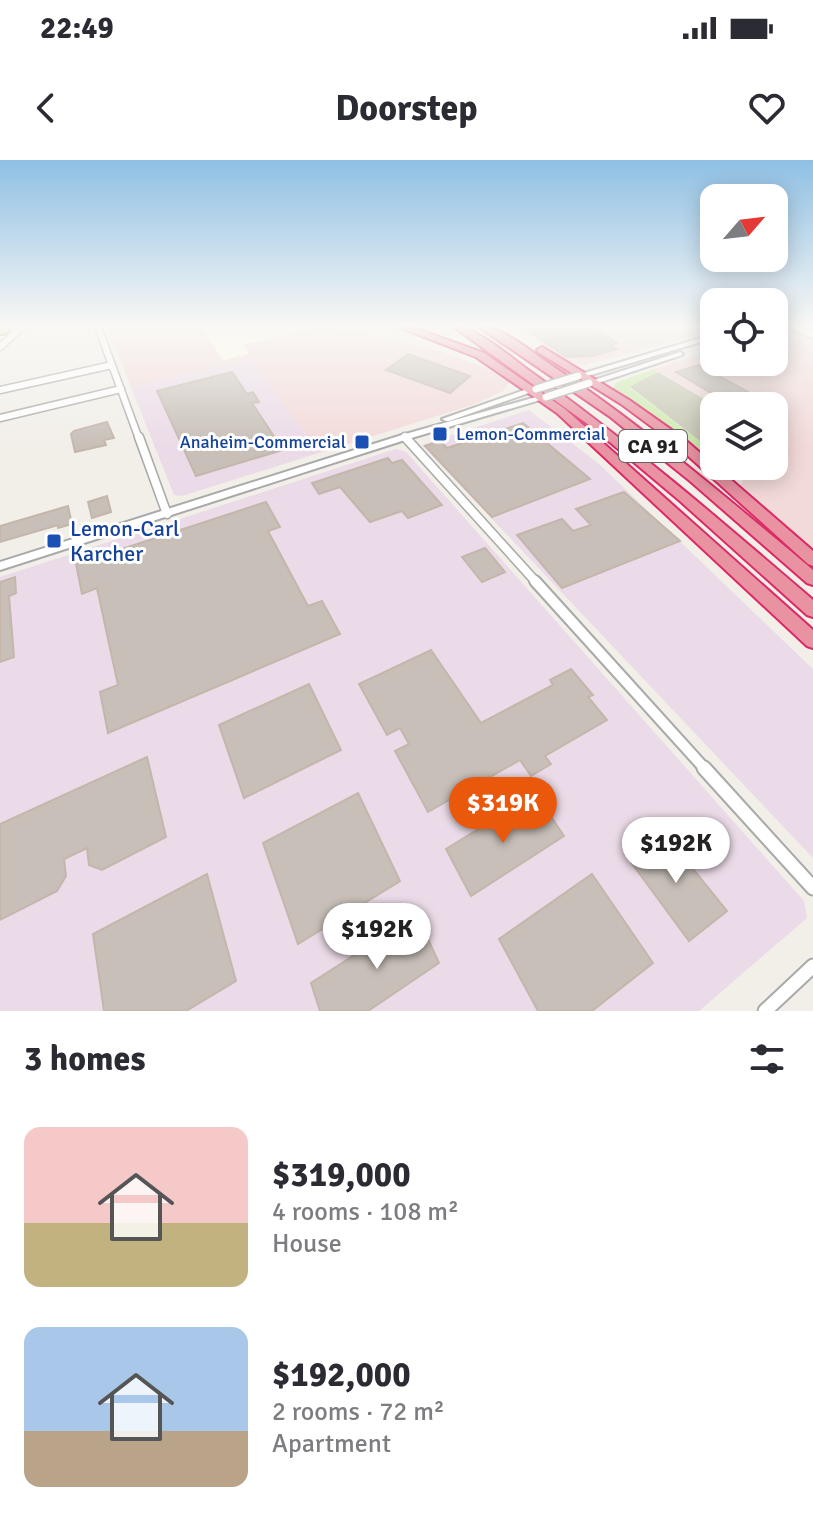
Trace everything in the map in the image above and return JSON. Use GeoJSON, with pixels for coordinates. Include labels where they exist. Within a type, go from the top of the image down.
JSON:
{"type":"FeatureCollection","features":[{"type":"Feature","properties":{"kind":"highway"},"geometry":{"type":"LineString","coordinates":[[498,367],[539,393],[593,438],[813,641]]}},
{"type":"Feature","properties":{"kind":"highway","name":"CA 91"},"geometry":{"type":"LineString","coordinates":[[520,367],[623,445],[813,610]]}},
{"type":"Feature","properties":{"kind":"highway","name":"CA 91"},"geometry":{"type":"LineString","coordinates":[[549,367],[603,405],[813,579]]}},
{"type":"Feature","properties":{"kind":"highway"},"geometry":{"type":"LineString","coordinates":[[566,367],[679,441],[813,560]]}},
{"type":"Feature","properties":{"kind":"street"},"geometry":{"type":"LineString","coordinates":[[0,390],[104,367]]}},
{"type":"Feature","properties":{"kind":"street"},"geometry":{"type":"LineString","coordinates":[[113,367],[167,514]]}},
{"type":"Feature","properties":{"kind":"street"},"geometry":{"type":"LineString","coordinates":[[586,379],[623,367]]}},
{"type":"Feature","properties":{"kind":"street"},"geometry":{"type":"LineString","coordinates":[[0,566],[629,367]]}},
{"type":"Feature","properties":{"kind":"street"},"geometry":{"type":"LineString","coordinates":[[0,418],[121,389]]}},
{"type":"Feature","properties":{"kind":"street"},"geometry":{"type":"LineString","coordinates":[[405,437],[813,888]]}},
{"type":"Feature","properties":{"kind":"street"},"geometry":{"type":"LineString","coordinates":[[765,1011],[813,966]]}},
{"type":"Feature","properties":{"kind":"shaded area"},"geometry":{"type":"Polygon","coordinates":[[[123,367],[217,367],[131,387],[123,367]]]}},
{"type":"Feature","properties":{"kind":"shaded area"},"geometry":{"type":"Polygon","coordinates":[[[214,367],[256,367],[319,453],[182,496],[174,495],[131,387],[214,367]]]}},
{"type":"Feature","properties":{"kind":"shaded area"},"geometry":{"type":"Polygon","coordinates":[[[256,367],[483,367],[509,383],[503,391],[472,405],[319,453],[256,367]]]}},
{"type":"Feature","properties":{"kind":"shaded area"},"geometry":{"type":"Polygon","coordinates":[[[700,367],[700,376],[788,376],[788,367],[813,367],[813,550],[741,485],[743,480],[788,480],[788,392],[700,392],[700,396],[654,369],[700,367]]]}},
{"type":"Feature","properties":{"kind":"shaded area"},"geometry":{"type":"Polygon","coordinates":[[[658,372],[700,397],[700,441],[629,386],[658,372]]]}},
{"type":"Feature","properties":{"kind":"shaded area"},"geometry":{"type":"Polygon","coordinates":[[[529,410],[599,464],[813,669],[813,858],[422,445],[529,410]]]}},
{"type":"Feature","properties":{"kind":"shaded area"},"geometry":{"type":"Polygon","coordinates":[[[396,449],[406,452],[804,901],[807,918],[699,1011],[0,1011],[0,577],[396,449]]]}},
{"type":"Feature","properties":{"kind":"green space"},"geometry":{"type":"Polygon","coordinates":[[[654,369],[658,372],[629,387],[700,441],[700,451],[613,388],[617,382],[654,369]]]}},
{"type":"Feature","properties":{"kind":"building"},"geometry":{"type":"Polygon","coordinates":[[[391,367],[444,367],[470,376],[450,393],[386,370],[391,367]]]}},
{"type":"Feature","properties":{"kind":"building"},"geometry":{"type":"Polygon","coordinates":[[[700,367],[700,376],[719,376],[748,392],[710,392],[676,372],[700,367]]]}},
{"type":"Feature","properties":{"kind":"building"},"geometry":{"type":"Polygon","coordinates":[[[232,372],[247,394],[253,392],[259,402],[252,403],[283,450],[196,476],[157,391],[232,372]]]}},
{"type":"Feature","properties":{"kind":"building"},"geometry":{"type":"Polygon","coordinates":[[[107,422],[114,438],[104,440],[106,445],[75,452],[71,434],[74,431],[107,422]]]}},
{"type":"Feature","properties":{"kind":"building"},"geometry":{"type":"Polygon","coordinates":[[[523,423],[590,479],[492,517],[425,446],[440,441],[447,448],[523,423]]]}},
{"type":"Feature","properties":{"kind":"building"},"geometry":{"type":"Polygon","coordinates":[[[388,458],[392,463],[402,460],[442,505],[408,518],[402,511],[370,522],[340,487],[319,494],[312,483],[388,458]]]}},
{"type":"Feature","properties":{"kind":"building"},"geometry":{"type":"Polygon","coordinates":[[[624,492],[680,541],[562,588],[517,535],[562,519],[573,531],[591,525],[576,509],[624,492]]]}},
{"type":"Feature","properties":{"kind":"building"},"geometry":{"type":"Polygon","coordinates":[[[107,496],[111,512],[92,518],[88,502],[107,496]]]}},
{"type":"Feature","properties":{"kind":"building"},"geometry":{"type":"Polygon","coordinates":[[[266,502],[280,527],[268,531],[308,606],[322,601],[340,634],[108,733],[100,692],[118,685],[97,588],[82,594],[76,564],[266,502]]]}},
{"type":"Feature","properties":{"kind":"building"},"geometry":{"type":"Polygon","coordinates":[[[68,506],[72,524],[58,528],[58,525],[0,542],[0,526],[68,506]]]}},
{"type":"Feature","properties":{"kind":"building"},"geometry":{"type":"Polygon","coordinates":[[[485,548],[505,572],[482,582],[462,557],[485,548]]]}},
{"type":"Feature","properties":{"kind":"building"},"geometry":{"type":"Polygon","coordinates":[[[15,577],[16,593],[9,596],[14,657],[0,662],[0,582],[15,577]]]}},
{"type":"Feature","properties":{"kind":"building"},"geometry":{"type":"Polygon","coordinates":[[[431,650],[481,723],[553,685],[550,680],[571,669],[593,695],[588,697],[607,720],[545,756],[551,764],[531,776],[520,760],[428,812],[395,751],[409,744],[400,728],[387,735],[359,684],[431,650]]]}},
{"type":"Feature","properties":{"kind":"building"},"geometry":{"type":"Polygon","coordinates":[[[309,684],[341,750],[244,798],[219,725],[309,684]]]}},
{"type":"Feature","properties":{"kind":"building"},"geometry":{"type":"Polygon","coordinates":[[[147,757],[166,837],[102,870],[89,865],[87,848],[64,859],[66,876],[57,891],[0,920],[0,824],[147,757]]]}},
{"type":"Feature","properties":{"kind":"building"},"geometry":{"type":"Polygon","coordinates":[[[358,793],[400,881],[298,944],[263,843],[358,793]]]}},
{"type":"Feature","properties":{"kind":"building"},"geometry":{"type":"Polygon","coordinates":[[[519,804],[543,805],[564,836],[471,896],[446,849],[519,804]]]}},
{"type":"Feature","properties":{"kind":"building"},"geometry":{"type":"Polygon","coordinates":[[[661,829],[727,911],[689,941],[625,854],[661,829]]]}},
{"type":"Feature","properties":{"kind":"building"},"geometry":{"type":"Polygon","coordinates":[[[207,874],[236,981],[186,1011],[104,1011],[93,934],[207,874]]]}},
{"type":"Feature","properties":{"kind":"building"},"geometry":{"type":"Polygon","coordinates":[[[592,874],[653,963],[592,1011],[538,1011],[499,939],[592,874]]]}},
{"type":"Feature","properties":{"kind":"building"},"geometry":{"type":"Polygon","coordinates":[[[417,915],[439,963],[368,1011],[320,1011],[311,983],[417,915]]]}},
{"type":"Feature","properties":{"kind":"place","name":"Lemon-Commercial"},"geometry":{"type":"Point","coordinates":[440,434]}},
{"type":"Feature","properties":{"kind":"place","name":"Anaheim-Commercial"},"geometry":{"type":"Point","coordinates":[362,442]}},
{"type":"Feature","properties":{"kind":"place","name":"Lemon-Carl Karcher"},"geometry":{"type":"Point","coordinates":[54,541]}}]}
